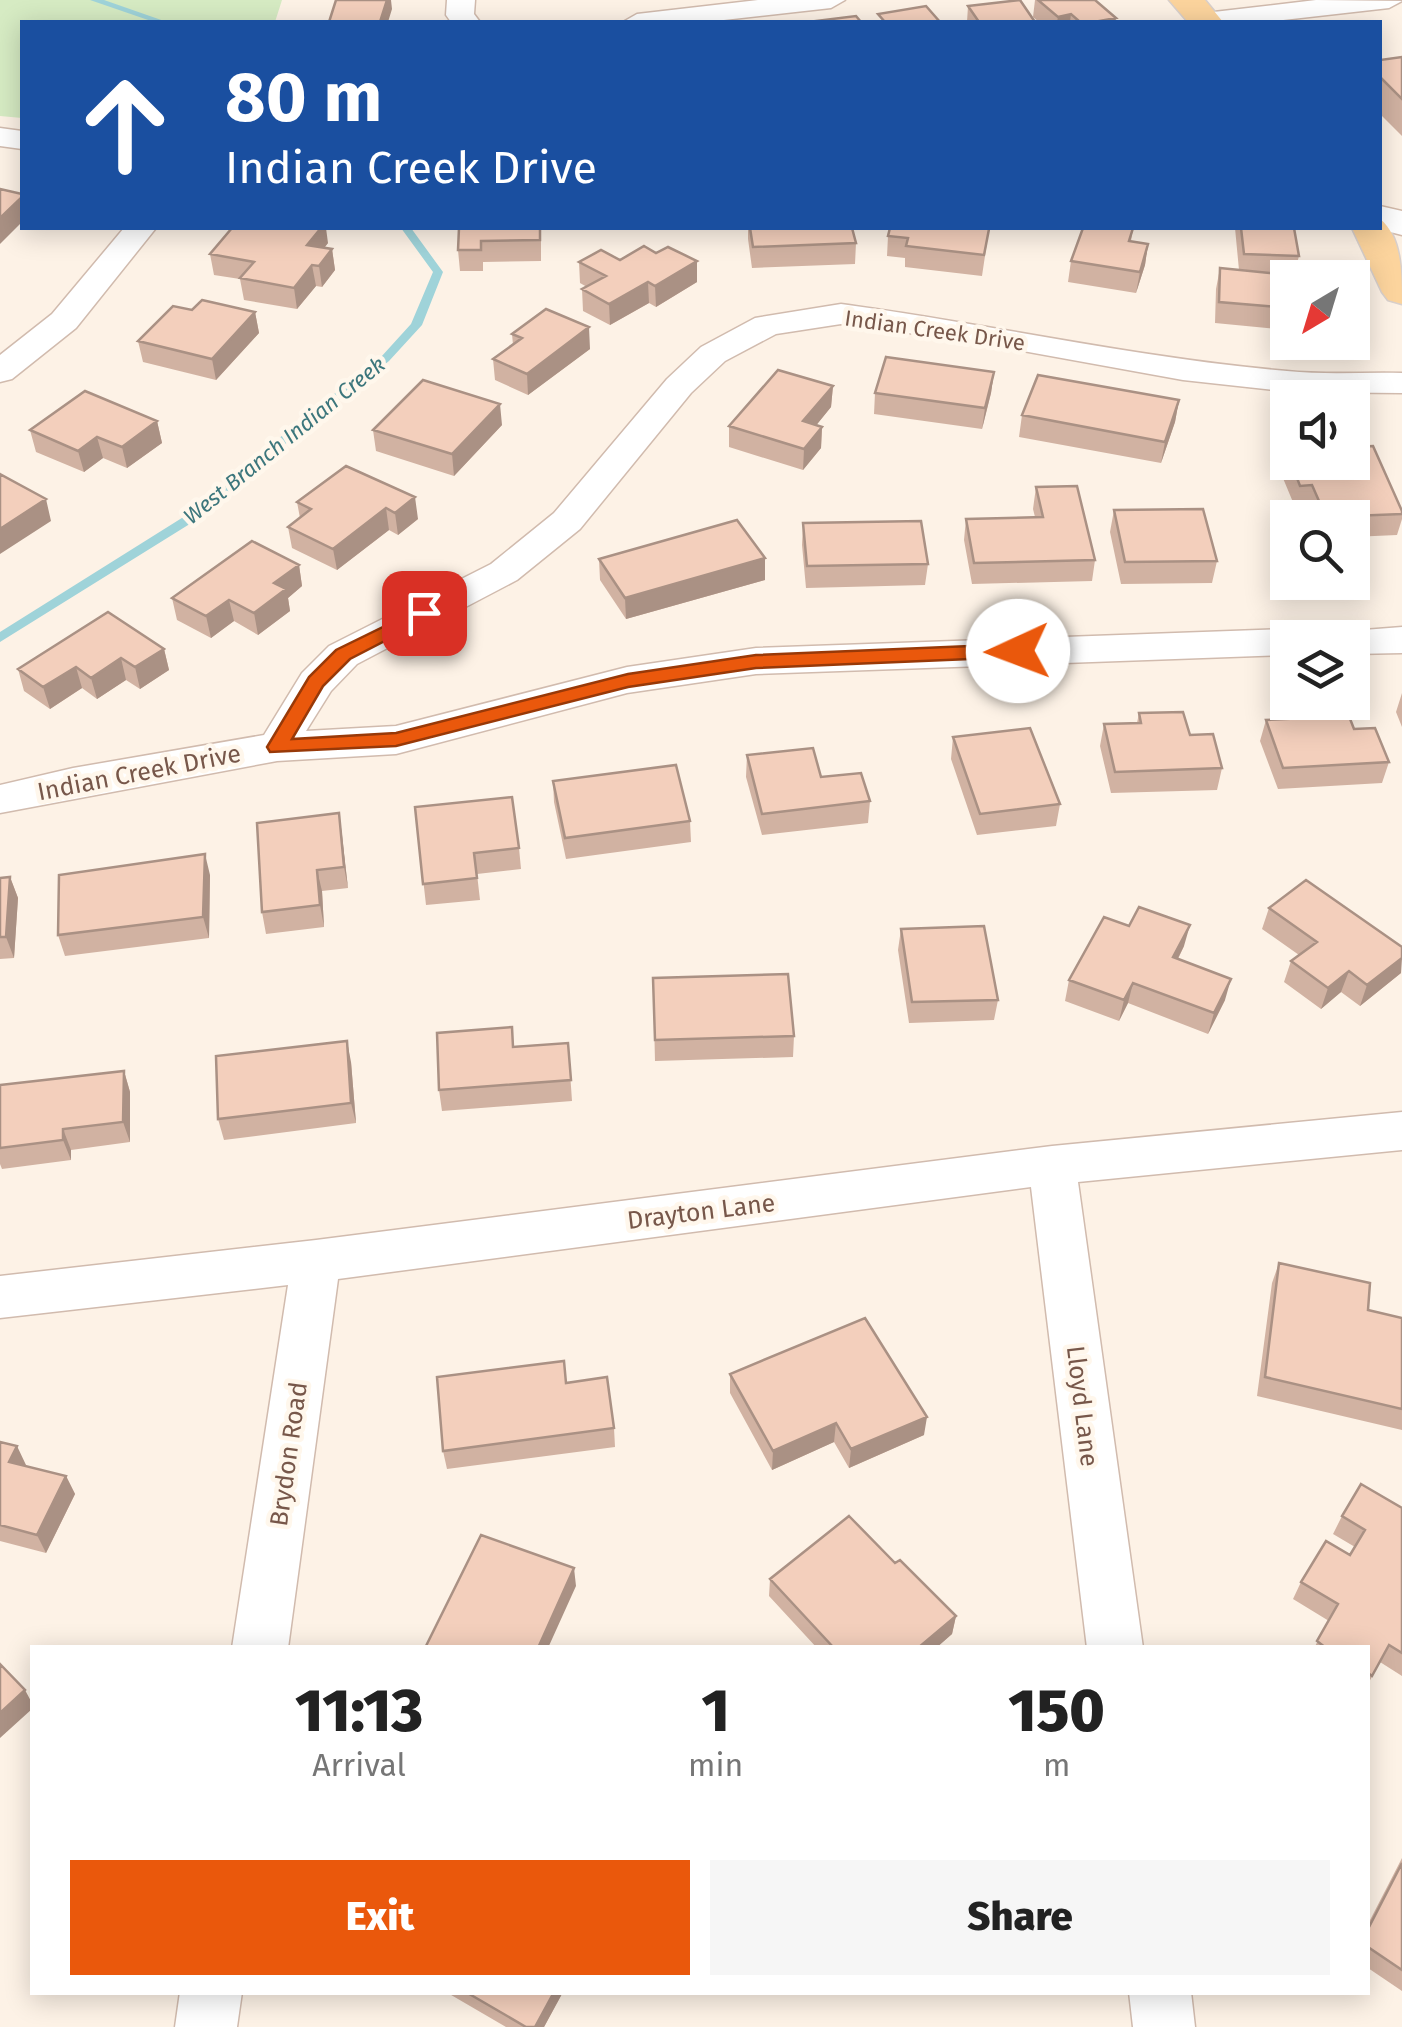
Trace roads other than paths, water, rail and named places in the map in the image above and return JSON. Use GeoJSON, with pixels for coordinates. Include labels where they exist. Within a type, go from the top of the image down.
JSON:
{"type":"FeatureCollection","features":[{"type":"Feature","properties":{"kind":"main road"},"geometry":{"type":"LineString","coordinates":[[1186,0],[1204,20]]}},
{"type":"Feature","properties":{"kind":"main road"},"geometry":{"type":"LineString","coordinates":[[1372,230],[1402,292]]}},
{"type":"Feature","properties":{"kind":"street"},"geometry":{"type":"LineString","coordinates":[[654,20],[831,0]]}},
{"type":"Feature","properties":{"kind":"street"},"geometry":{"type":"LineString","coordinates":[[1223,20],[1389,0]]}},
{"type":"Feature","properties":{"kind":"street"},"geometry":{"type":"LineString","coordinates":[[0,372],[64,320],[138,230]]}},
{"type":"Feature","properties":{"kind":"street","name":"Indian Creek Drive"},"geometry":{"type":"LineString","coordinates":[[277,747],[316,682],[343,655],[504,572],[567,521],[678,386],[713,354],[767,324],[841,314],[962,330],[1184,370],[1292,382],[1402,383]]}},
{"type":"Feature","properties":{"kind":"street"},"geometry":{"type":"LineString","coordinates":[[1370,640],[1402,640]]}},
{"type":"Feature","properties":{"kind":"street","name":"Indian Creek Drive"},"geometry":{"type":"LineString","coordinates":[[2,799],[277,747],[396,740],[628,680],[756,662],[1270,643]]}},
{"type":"Feature","properties":{"kind":"street","name":"Drayton Lane"},"geometry":{"type":"LineString","coordinates":[[0,1297],[316,1261],[1052,1165],[1402,1132]]}},
{"type":"Feature","properties":{"kind":"street","name":"Lloyd Lane"},"geometry":{"type":"LineString","coordinates":[[1052,1165],[1115,1645]]}},
{"type":"Feature","properties":{"kind":"street","name":"Brydon Road"},"geometry":{"type":"LineString","coordinates":[[260,1645],[316,1261]]}},
{"type":"Feature","properties":{"kind":"street"},"geometry":{"type":"LineString","coordinates":[[206,2027],[211,1995]]}},
{"type":"Feature","properties":{"kind":"street"},"geometry":{"type":"LineString","coordinates":[[1160,1995],[1164,2027]]}},
{"type":"Feature","properties":{"kind":"waterway","name":"West Branch Indian Creek"},"geometry":{"type":"LineString","coordinates":[[95,0],[156,20]]}},
{"type":"Feature","properties":{"kind":"waterway","name":"West Branch Indian Creek"},"geometry":{"type":"LineString","coordinates":[[0,638],[205,509],[295,430],[385,359],[416,325],[438,272],[407,230]]}}]}
